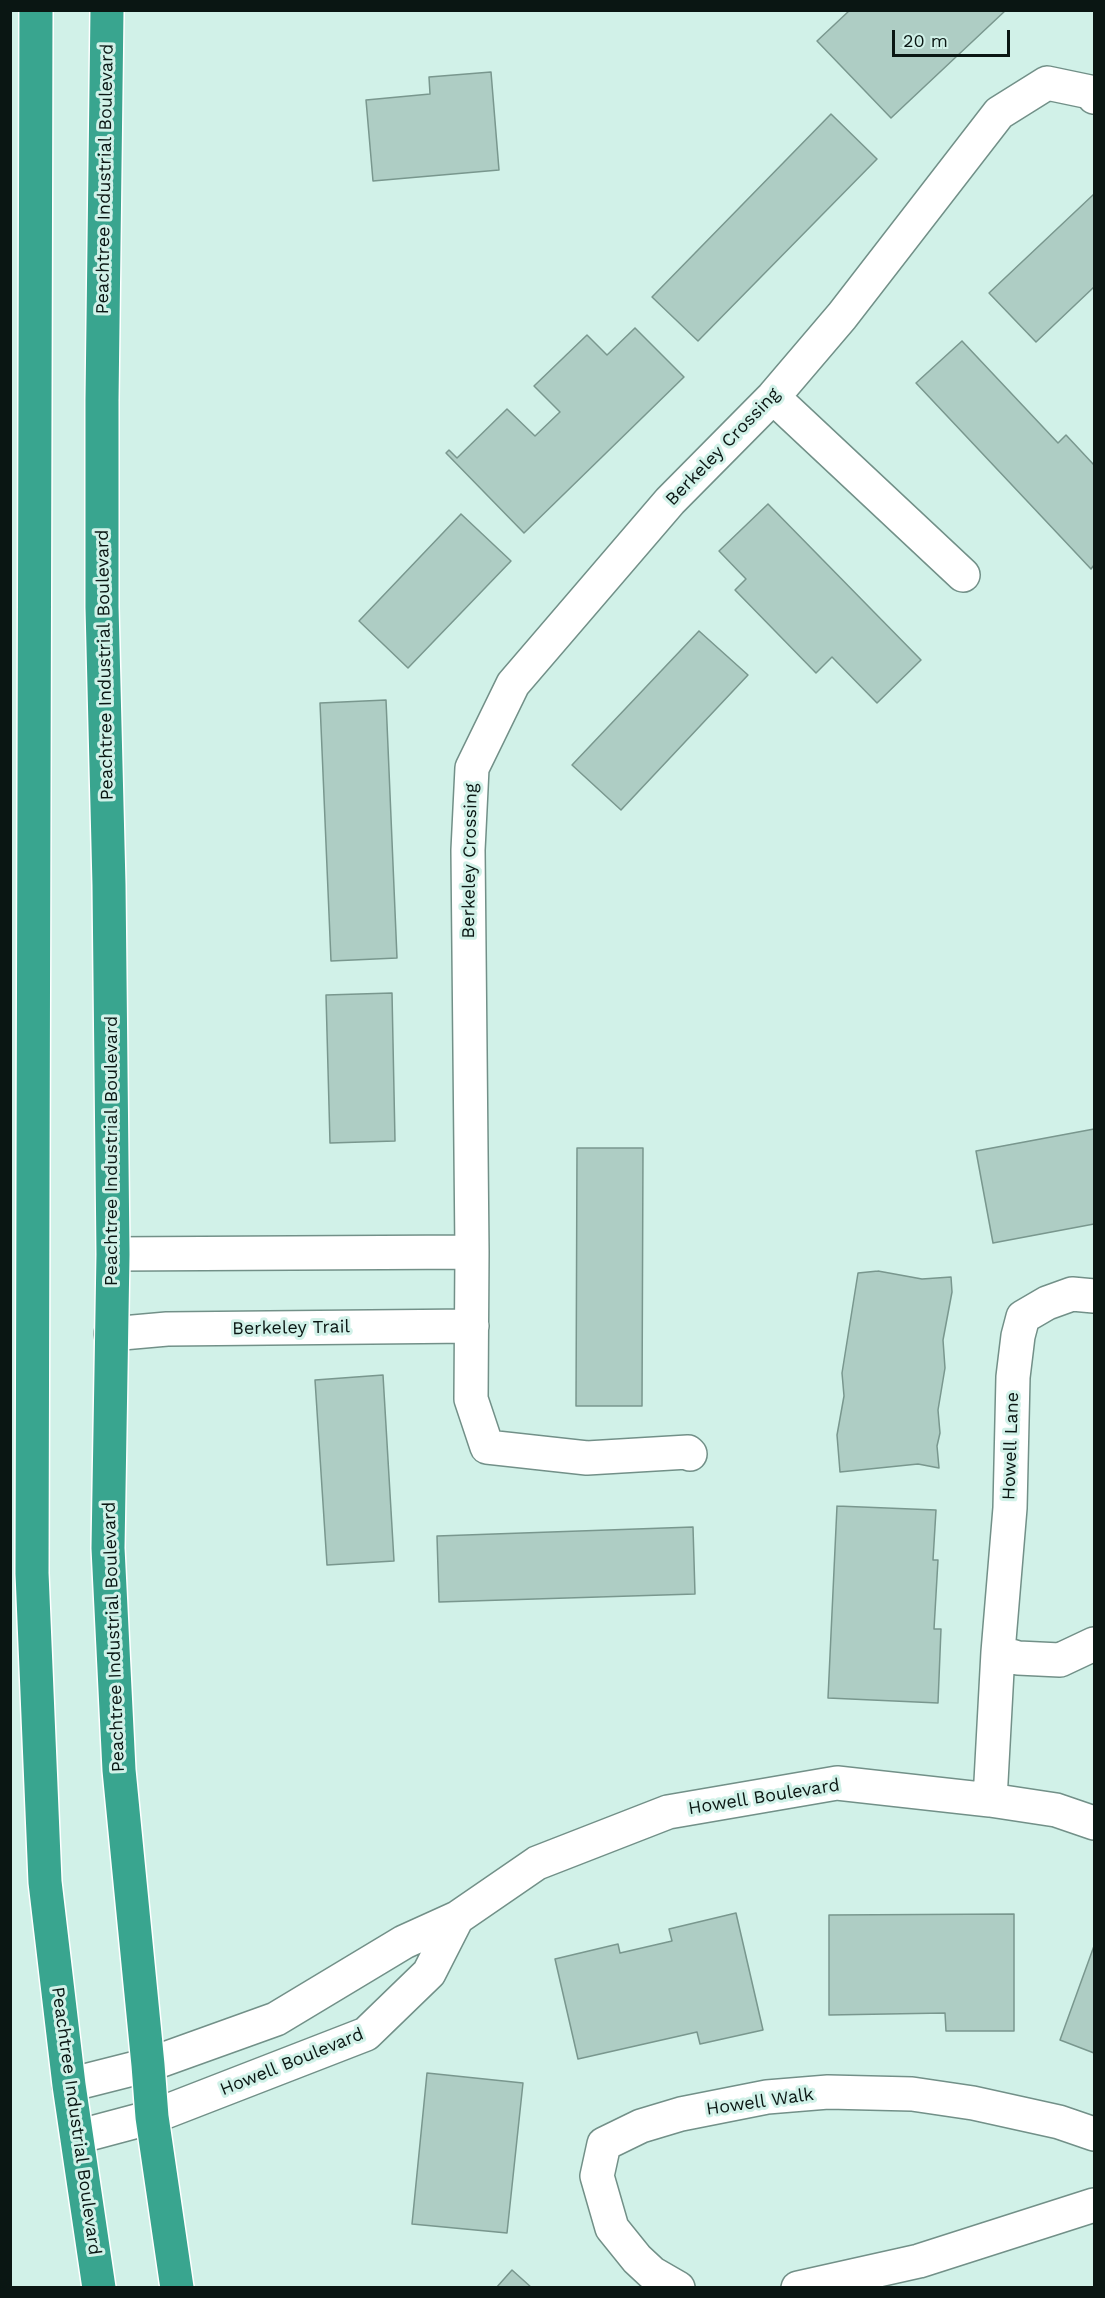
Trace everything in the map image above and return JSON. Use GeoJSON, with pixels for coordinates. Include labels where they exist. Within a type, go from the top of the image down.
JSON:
{"type":"FeatureCollection","features":[{"type":"Feature","properties":{"kind":"highway","name":"Peachtree Industrial Boulevard"},"geometry":{"type":"LineString","coordinates":[[36,10],[32,1573],[45,1882],[69,2085],[99,2288]]}},
{"type":"Feature","properties":{"kind":"highway","name":"Peachtree Industrial Boulevard"},"geometry":{"type":"LineString","coordinates":[[107,10],[102,607],[109,875],[113,1254],[108,1548],[118,1758],[152,2117],[177,2288]]}},
{"type":"Feature","properties":{"kind":"street","name":"Berkeley Crossing"},"geometry":{"type":"LineString","coordinates":[[690,1454],[687,1452],[587,1458],[487,1447],[471,1400],[472,1252],[468,850],[472,768],[513,684],[670,501],[773,397],[842,316],[999,113],[1047,83],[1090,92],[1095,97]]}},
{"type":"Feature","properties":{"kind":"street"},"geometry":{"type":"LineString","coordinates":[[773,397],[963,575]]}},
{"type":"Feature","properties":{"kind":"street"},"geometry":{"type":"LineString","coordinates":[[113,1254],[472,1252]]}},
{"type":"Feature","properties":{"kind":"street","name":"Howell Lane"},"geometry":{"type":"LineString","coordinates":[[990,1800],[998,1652],[1010,1508],[1013,1377],[1018,1336],[1023,1317],[1047,1303],[1072,1294],[1095,1296]]}},
{"type":"Feature","properties":{"kind":"street","name":"Berkeley Trail"},"geometry":{"type":"LineString","coordinates":[[111,1334],[167,1329],[472,1326]]}},
{"type":"Feature","properties":{"kind":"street"},"geometry":{"type":"LineString","coordinates":[[998,1652],[1018,1658],[1060,1659],[1095,1644]]}},
{"type":"Feature","properties":{"kind":"street","name":"Howell Boulevard"},"geometry":{"type":"LineString","coordinates":[[69,2085],[148,2065],[276,2019],[404,1942],[457,1918],[537,1863],[668,1812],[837,1783],[990,1800],[1056,1810],[1095,1823]]}},
{"type":"Feature","properties":{"kind":"street","name":"Howell Boulevard"},"geometry":{"type":"LineString","coordinates":[[77,2137],[152,2117],[366,2034],[429,1973],[457,1918]]}},
{"type":"Feature","properties":{"kind":"street","name":"Howell Walk"},"geometry":{"type":"LineString","coordinates":[[678,2288],[652,2273],[637,2259],[612,2228],[597,2176],[604,2144],[640,2126],[681,2114],[767,2097],[828,2092],[912,2094],[973,2103],[1059,2122],[1095,2134]]}},
{"type":"Feature","properties":{"kind":"street"},"geometry":{"type":"LineString","coordinates":[[798,2288],[919,2261],[1095,2205]]}},
{"type":"Feature","properties":{"kind":"building"},"geometry":{"type":"Polygon","coordinates":[[[850,10],[1006,10],[891,118],[817,41],[850,10]]]}},
{"type":"Feature","properties":{"kind":"building"},"geometry":{"type":"Polygon","coordinates":[[[491,72],[499,170],[373,181],[366,100],[430,94],[429,77],[491,72]]]}},
{"type":"Feature","properties":{"kind":"building"},"geometry":{"type":"Polygon","coordinates":[[[831,114],[877,159],[698,341],[652,297],[831,114]]]}},
{"type":"Feature","properties":{"kind":"building"},"geometry":{"type":"Polygon","coordinates":[[[1094,194],[1094,287],[1036,342],[989,293],[1094,194]]]}},
{"type":"Feature","properties":{"kind":"building"},"geometry":{"type":"Polygon","coordinates":[[[635,328],[684,377],[524,533],[446,453],[449,450],[457,458],[507,409],[535,436],[560,412],[534,386],[587,335],[607,355],[635,328]]]}},
{"type":"Feature","properties":{"kind":"building"},"geometry":{"type":"Polygon","coordinates":[[[962,341],[1058,443],[1066,435],[1094,465],[1094,565],[1091,569],[916,383],[962,341]]]}},
{"type":"Feature","properties":{"kind":"building"},"geometry":{"type":"Polygon","coordinates":[[[768,504],[921,660],[877,703],[832,657],[816,673],[735,590],[746,579],[719,551],[768,504]]]}},
{"type":"Feature","properties":{"kind":"building"},"geometry":{"type":"Polygon","coordinates":[[[461,514],[511,561],[408,668],[359,621],[461,514]]]}},
{"type":"Feature","properties":{"kind":"building"},"geometry":{"type":"Polygon","coordinates":[[[699,631],[748,675],[621,810],[572,765],[699,631]]]}},
{"type":"Feature","properties":{"kind":"building"},"geometry":{"type":"Polygon","coordinates":[[[386,700],[397,958],[331,961],[320,703],[386,700]]]}},
{"type":"Feature","properties":{"kind":"building"},"geometry":{"type":"Polygon","coordinates":[[[392,993],[395,1141],[330,1143],[326,995],[392,993]]]}},
{"type":"Feature","properties":{"kind":"building"},"geometry":{"type":"Polygon","coordinates":[[[1094,1129],[1094,1224],[993,1243],[976,1151],[1094,1129]]]}},
{"type":"Feature","properties":{"kind":"building"},"geometry":{"type":"Polygon","coordinates":[[[577,1148],[643,1148],[642,1406],[576,1406],[577,1148]]]}},
{"type":"Feature","properties":{"kind":"building"},"geometry":{"type":"Polygon","coordinates":[[[878,1271],[922,1279],[951,1277],[952,1292],[943,1340],[945,1368],[938,1410],[939,1468],[918,1464],[840,1472],[837,1435],[844,1396],[842,1373],[858,1273],[878,1271]]]}},
{"type":"Feature","properties":{"kind":"building"},"geometry":{"type":"Polygon","coordinates":[[[383,1375],[394,1561],[327,1565],[315,1380],[383,1375]]]}},
{"type":"Feature","properties":{"kind":"building"},"geometry":{"type":"Polygon","coordinates":[[[837,1506],[936,1510],[933,1560],[938,1560],[934,1629],[941,1629],[938,1703],[828,1698],[837,1506]]]}},
{"type":"Feature","properties":{"kind":"building"},"geometry":{"type":"Polygon","coordinates":[[[693,1527],[695,1594],[439,1602],[437,1536],[693,1527]]]}},
{"type":"Feature","properties":{"kind":"building"},"geometry":{"type":"Polygon","coordinates":[[[736,1913],[763,2030],[700,2044],[697,2032],[578,2059],[555,1959],[618,1944],[620,1953],[672,1941],[669,1929],[736,1913]]]}},
{"type":"Feature","properties":{"kind":"building"},"geometry":{"type":"Polygon","coordinates":[[[1014,1914],[1014,2031],[946,2031],[945,2013],[829,2015],[829,1915],[1014,1914]]]}},
{"type":"Feature","properties":{"kind":"building"},"geometry":{"type":"Polygon","coordinates":[[[1094,1946],[1094,2053],[1060,2040],[1094,1946]]]}},
{"type":"Feature","properties":{"kind":"building"},"geometry":{"type":"Polygon","coordinates":[[[427,2073],[523,2083],[507,2233],[412,2224],[427,2073]]]}},
{"type":"Feature","properties":{"kind":"building"},"geometry":{"type":"Polygon","coordinates":[[[512,2270],[532,2288],[496,2288],[512,2270]]]}}]}
